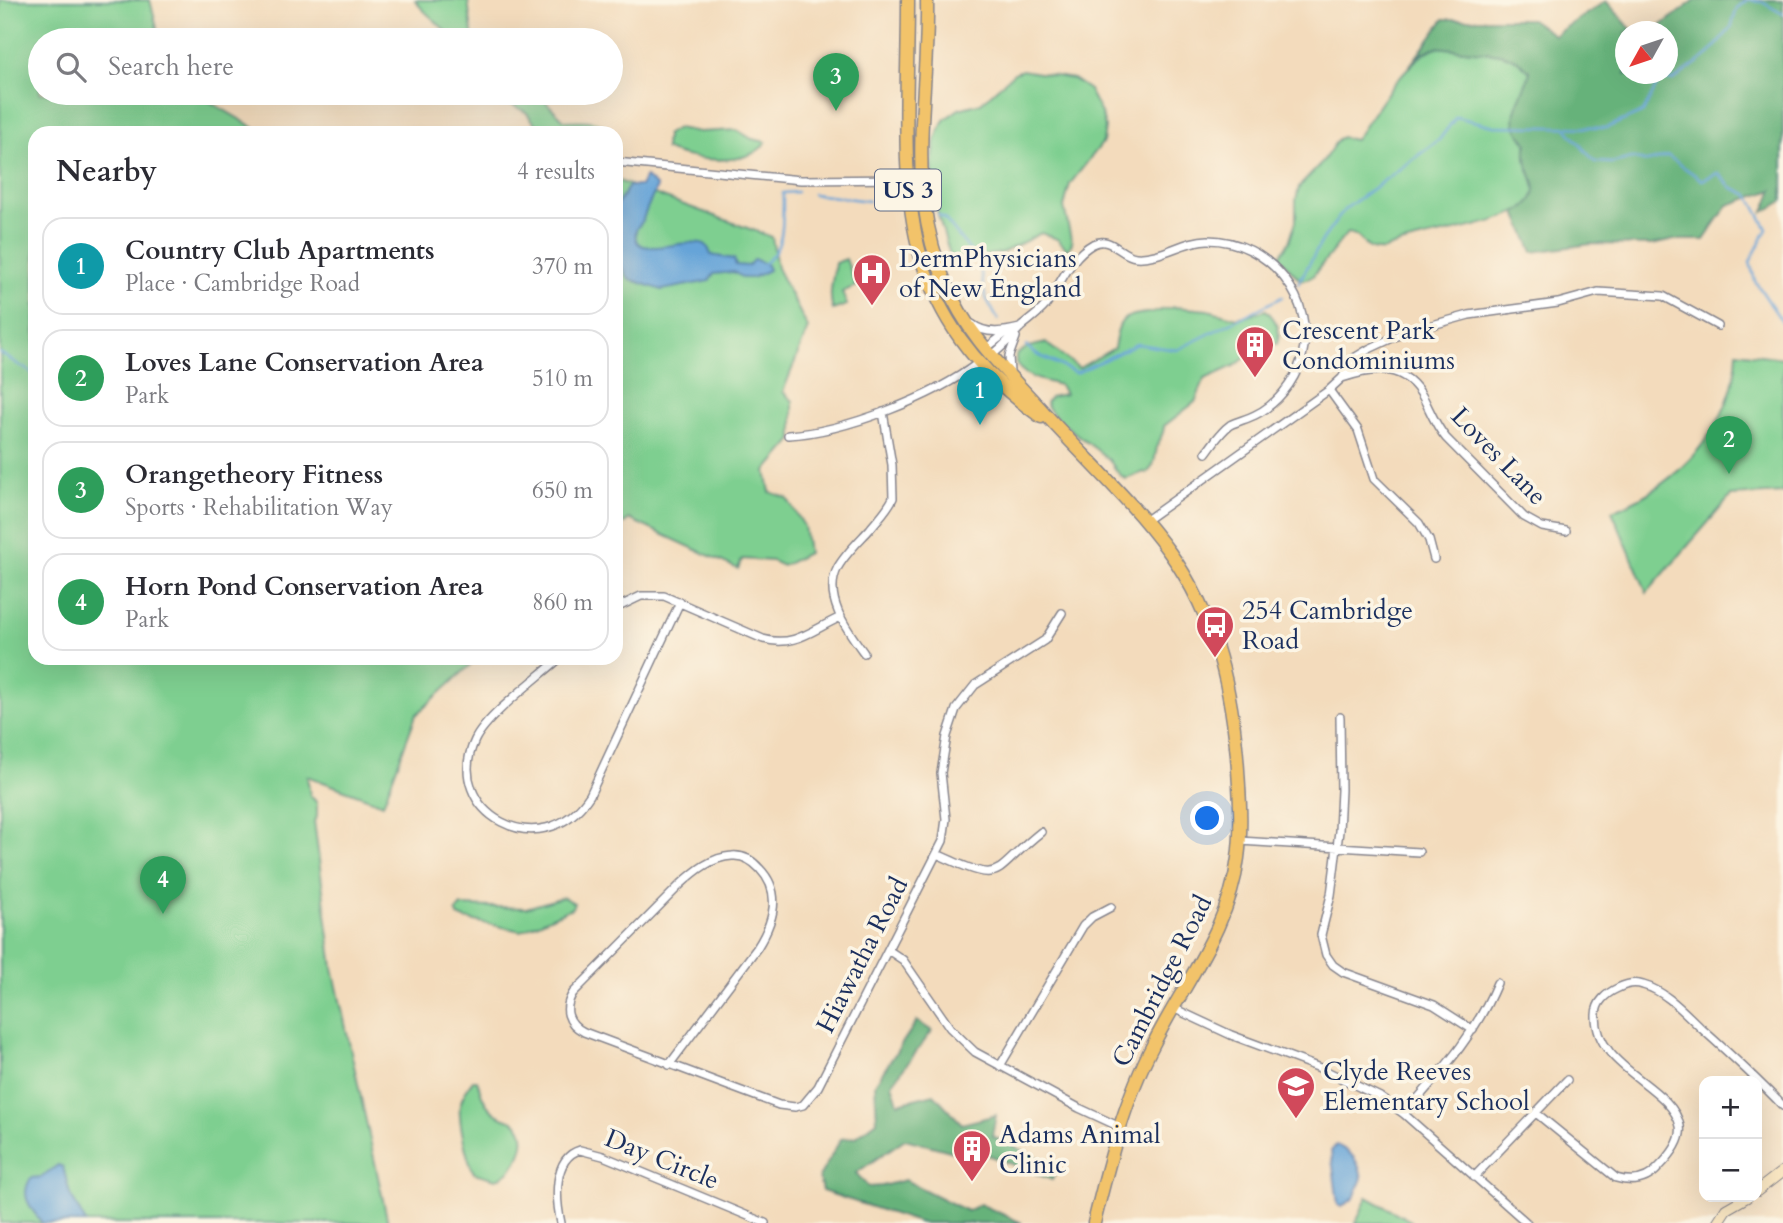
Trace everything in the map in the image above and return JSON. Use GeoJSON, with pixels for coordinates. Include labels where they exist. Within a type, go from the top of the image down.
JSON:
{"type":"FeatureCollection","features":[{"type":"Feature","properties":{"kind":"highway","name":"Cambridge Road"},"geometry":{"type":"LineString","coordinates":[[908,0],[905,135],[907,179],[913,227],[928,279],[958,335],[978,363],[1010,394],[1061,431]]}},
{"type":"Feature","properties":{"kind":"highway","name":"Cambridge Road"},"geometry":{"type":"LineString","coordinates":[[927,0],[920,159],[923,205],[937,261],[954,303],[987,353],[1145,521],[1171,555],[1192,588],[1211,628],[1228,688],[1235,737],[1240,841],[1234,880],[1220,922],[1140,1072],[1094,1223]]}},
{"type":"Feature","properties":{"kind":"highway"},"geometry":{"type":"LineString","coordinates":[[907,79],[925,80]]}},
{"type":"Feature","properties":{"kind":"highway"},"geometry":{"type":"LineString","coordinates":[[978,363],[987,353]]}},
{"type":"Feature","properties":{"kind":"street"},"geometry":{"type":"LineString","coordinates":[[623,163],[801,180],[907,179]]}},
{"type":"Feature","properties":{"kind":"street"},"geometry":{"type":"LineString","coordinates":[[987,353],[1004,346],[1045,304],[1074,259],[1097,242],[1109,242],[1127,254],[1140,257],[1206,240],[1235,245],[1259,256],[1283,277],[1299,300],[1305,326],[1301,360],[1288,385],[1276,400],[1257,414],[1228,426],[1206,453]]}},
{"type":"Feature","properties":{"kind":"street"},"geometry":{"type":"LineString","coordinates":[[1145,521],[1329,390],[1342,378],[1350,362],[1362,353],[1418,327],[1469,315],[1558,303],[1598,292],[1663,296],[1718,326]]}},
{"type":"Feature","properties":{"kind":"street"},"geometry":{"type":"LineString","coordinates":[[954,303],[976,327],[995,332],[1021,327]]}},
{"type":"Feature","properties":{"kind":"street"},"geometry":{"type":"LineString","coordinates":[[1015,383],[1009,362],[1012,346],[1021,327]]}},
{"type":"Feature","properties":{"kind":"street"},"geometry":{"type":"LineString","coordinates":[[987,353],[1010,330]]}},
{"type":"Feature","properties":{"kind":"street"},"geometry":{"type":"LineString","coordinates":[[788,435],[822,431],[883,412],[931,392],[978,363]]}},
{"type":"Feature","properties":{"kind":"street","name":"Loves Lane"},"geometry":{"type":"LineString","coordinates":[[1342,378],[1382,370],[1404,376],[1419,392],[1446,438],[1520,513],[1542,527],[1566,531]]}},
{"type":"Feature","properties":{"kind":"street"},"geometry":{"type":"LineString","coordinates":[[1329,390],[1358,430],[1374,479],[1419,523],[1427,536],[1434,559]]}},
{"type":"Feature","properties":{"kind":"street"},"geometry":{"type":"LineString","coordinates":[[864,653],[848,632],[833,591],[837,569],[894,496],[883,412]]}},
{"type":"Feature","properties":{"kind":"street"},"geometry":{"type":"LineString","coordinates":[[623,604],[647,595],[664,596],[763,639],[779,642],[801,639],[841,617]]}},
{"type":"Feature","properties":{"kind":"street"},"geometry":{"type":"LineString","coordinates":[[552,665],[485,725],[472,747],[469,771],[477,798],[493,816],[511,827],[545,829],[561,824],[581,807],[590,795],[680,602]]}},
{"type":"Feature","properties":{"kind":"street","name":"Hiawatha Road"},"geometry":{"type":"LineString","coordinates":[[669,1065],[757,948],[769,927],[774,903],[773,889],[764,873],[747,858],[721,858],[705,865],[688,878],[573,993],[567,1005],[567,1014],[573,1025],[584,1032],[669,1065],[779,1105],[803,1105],[818,1087],[937,854],[946,827],[942,764],[948,729],[956,709],[975,685],[1045,640],[1062,613]]}},
{"type":"Feature","properties":{"kind":"street"},"geometry":{"type":"LineString","coordinates":[[1340,716],[1341,790],[1337,849],[1331,895],[1321,935],[1323,947],[1331,962],[1347,974],[1443,1009],[1473,1030]]}},
{"type":"Feature","properties":{"kind":"street"},"geometry":{"type":"LineString","coordinates":[[937,854],[977,872],[993,873],[1003,869],[1041,832]]}},
{"type":"Feature","properties":{"kind":"street"},"geometry":{"type":"LineString","coordinates":[[1240,841],[1419,852]]}},
{"type":"Feature","properties":{"kind":"street"},"geometry":{"type":"LineString","coordinates":[[1000,1066],[1083,926],[1095,915],[1111,907]]}},
{"type":"Feature","properties":{"kind":"street"},"geometry":{"type":"LineString","coordinates":[[888,950],[904,962],[957,1037],[975,1052],[1121,1128]]}},
{"type":"Feature","properties":{"kind":"street"},"geometry":{"type":"LineString","coordinates":[[1404,1114],[1459,1052],[1497,983]]}},
{"type":"Feature","properties":{"kind":"street"},"geometry":{"type":"LineString","coordinates":[[1536,1113],[1616,1178],[1632,1181],[1643,1178],[1653,1173],[1666,1160],[1680,1135],[1676,1114],[1611,1054],[1602,1041],[1596,1022],[1597,1008],[1604,997],[1618,988],[1635,983],[1653,988],[1675,1004],[1783,1106]]}},
{"type":"Feature","properties":{"kind":"street"},"geometry":{"type":"LineString","coordinates":[[1173,1008],[1231,1035],[1354,1083],[1380,1097],[1404,1114],[1527,1223]]}},
{"type":"Feature","properties":{"kind":"street"},"geometry":{"type":"LineString","coordinates":[[1474,1177],[1567,1080]]}},
{"type":"Feature","properties":{"kind":"street","name":"Day Circle"},"geometry":{"type":"LineString","coordinates":[[561,1223],[558,1203],[561,1169],[568,1156],[580,1150],[603,1156],[765,1223]]}},
{"type":"Feature","properties":{"kind":"street"},"geometry":{"type":"LineString","coordinates":[[1762,1187],[1783,1171]]}},
{"type":"Feature","properties":{"kind":"street"},"geometry":{"type":"LineString","coordinates":[[1717,1223],[1726,1209],[1738,1202]]}},
{"type":"Feature","properties":{"kind":"green space"},"geometry":{"type":"Polygon","coordinates":[[[0,0],[150,0],[157,28],[28,28],[28,105],[215,105],[251,126],[28,126],[28,665],[470,665],[416,715],[383,804],[307,776],[310,795],[317,803],[317,817],[314,821],[333,968],[388,1223],[0,1223],[0,0]]]}},
{"type":"Feature","properties":{"kind":"green space"},"geometry":{"type":"Polygon","coordinates":[[[415,0],[468,0],[471,28],[443,28],[415,0]]]}},
{"type":"Feature","properties":{"kind":"green space"},"geometry":{"type":"Polygon","coordinates":[[[1695,0],[1783,0],[1783,201],[1764,212],[1773,190],[1728,205],[1704,240],[1674,240],[1652,245],[1591,244],[1533,252],[1516,213],[1528,204],[1535,189],[1526,154],[1527,143],[1517,130],[1514,115],[1530,71],[1518,61],[1502,54],[1436,47],[1422,53],[1408,68],[1444,19],[1531,19],[1554,35],[1606,1],[1624,21],[1615,21],[1615,84],[1678,84],[1678,21],[1667,21],[1695,0]]]}},
{"type":"Feature","properties":{"kind":"green space"},"geometry":{"type":"Polygon","coordinates":[[[1436,47],[1502,54],[1518,61],[1530,72],[1525,138],[1526,161],[1535,183],[1535,196],[1527,206],[1491,222],[1383,250],[1371,249],[1357,236],[1347,233],[1312,277],[1301,281],[1279,257],[1289,242],[1296,221],[1299,187],[1321,164],[1338,139],[1342,137],[1355,140],[1401,75],[1436,47]]]}},
{"type":"Feature","properties":{"kind":"green space"},"geometry":{"type":"Polygon","coordinates":[[[1022,70],[1073,79],[1089,90],[1102,115],[1105,127],[1103,142],[1070,184],[1064,207],[1072,243],[1068,250],[1057,239],[1041,233],[1002,253],[980,256],[972,261],[954,259],[950,255],[938,215],[932,164],[936,138],[944,120],[959,109],[981,103],[1014,73],[1022,70]]]}},
{"type":"Feature","properties":{"kind":"green space"},"geometry":{"type":"Polygon","coordinates":[[[512,105],[549,105],[565,121],[585,120],[605,126],[537,126],[526,112],[512,105]]]}},
{"type":"Feature","properties":{"kind":"green space"},"geometry":{"type":"Polygon","coordinates":[[[677,128],[699,132],[737,130],[752,139],[766,142],[758,150],[733,159],[689,157],[665,149],[666,135],[677,128]]]}},
{"type":"Feature","properties":{"kind":"green space"},"geometry":{"type":"Polygon","coordinates":[[[623,183],[772,237],[777,268],[808,328],[783,392],[793,401],[793,440],[766,471],[770,492],[787,498],[804,526],[808,553],[783,566],[772,561],[742,559],[738,569],[629,519],[623,525],[623,183]]]}},
{"type":"Feature","properties":{"kind":"green space"},"geometry":{"type":"Polygon","coordinates":[[[846,259],[856,286],[842,292],[847,305],[833,310],[831,293],[835,263],[846,259]]]}},
{"type":"Feature","properties":{"kind":"green space"},"geometry":{"type":"Polygon","coordinates":[[[1174,307],[1208,310],[1237,318],[1266,310],[1277,325],[1277,344],[1263,344],[1236,365],[1205,379],[1195,402],[1164,426],[1150,470],[1126,479],[1108,459],[1049,409],[1046,403],[1050,397],[1065,394],[1060,385],[1036,379],[1025,373],[1016,364],[1016,355],[1028,347],[1046,343],[1079,368],[1114,348],[1119,326],[1125,319],[1174,307]]]}},
{"type":"Feature","properties":{"kind":"green space"},"geometry":{"type":"Polygon","coordinates":[[[1737,352],[1783,358],[1783,493],[1731,496],[1647,593],[1612,511],[1659,486],[1698,450],[1714,428],[1726,404],[1734,379],[1737,352]]]}},
{"type":"Feature","properties":{"kind":"green space"},"geometry":{"type":"Polygon","coordinates":[[[563,897],[574,903],[572,908],[521,931],[465,919],[456,912],[461,906],[526,908],[563,897]]]}},
{"type":"Feature","properties":{"kind":"green space"},"geometry":{"type":"Polygon","coordinates":[[[917,1021],[932,1031],[892,1084],[898,1103],[934,1094],[962,1124],[996,1115],[992,1136],[1058,1167],[1052,1180],[988,1155],[954,1152],[905,1139],[856,1173],[868,1187],[905,1180],[967,1211],[980,1204],[1022,1223],[921,1223],[822,1191],[819,1177],[841,1139],[856,1137],[877,1121],[875,1084],[917,1021]]]}},
{"type":"Feature","properties":{"kind":"green space"},"geometry":{"type":"Polygon","coordinates":[[[473,1080],[477,1080],[483,1098],[491,1110],[517,1124],[522,1131],[521,1153],[513,1167],[496,1179],[474,1173],[464,1140],[460,1105],[473,1080]]]}},
{"type":"Feature","properties":{"kind":"green space"},"geometry":{"type":"Polygon","coordinates":[[[1367,1197],[1411,1221],[1412,1223],[1356,1223],[1367,1197]]]}},
{"type":"Feature","properties":{"kind":"water"},"geometry":{"type":"Polygon","coordinates":[[[645,176],[657,187],[636,230],[636,241],[642,246],[699,243],[706,245],[711,255],[734,259],[736,265],[748,266],[754,259],[767,265],[769,270],[752,278],[743,278],[734,272],[714,274],[709,281],[662,290],[629,279],[623,269],[623,195],[629,186],[640,186],[645,176]]]}},
{"type":"Feature","properties":{"kind":"water"},"geometry":{"type":"Polygon","coordinates":[[[1336,1145],[1354,1158],[1362,1178],[1354,1198],[1342,1207],[1338,1205],[1331,1151],[1336,1145]]]}},
{"type":"Feature","properties":{"kind":"water"},"geometry":{"type":"Polygon","coordinates":[[[58,1165],[63,1167],[70,1194],[86,1223],[42,1223],[28,1202],[26,1191],[31,1178],[41,1177],[58,1165]]]}},
{"type":"Feature","properties":{"kind":"waterway"},"geometry":{"type":"LineString","coordinates":[[1298,284],[1323,239],[1345,209],[1439,140],[1456,117],[1494,126],[1606,128],[1643,112],[1660,80],[1674,80],[1709,54],[1731,28],[1737,8],[1747,0]]}},
{"type":"Feature","properties":{"kind":"waterway"},"geometry":{"type":"LineString","coordinates":[[1750,0],[1762,2],[1783,14]]}},
{"type":"Feature","properties":{"kind":"waterway"},"geometry":{"type":"LineString","coordinates":[[1565,127],[1595,162],[1612,163],[1632,158],[1648,162],[1668,156],[1702,180],[1718,173],[1731,187],[1749,195],[1767,229],[1750,262],[1755,281],[1783,323]]}},
{"type":"Feature","properties":{"kind":"waterway"},"geometry":{"type":"LineString","coordinates":[[763,264],[780,242],[783,193],[797,192]]}},
{"type":"Feature","properties":{"kind":"waterway"},"geometry":{"type":"LineString","coordinates":[[813,194],[869,201]]}},
{"type":"Feature","properties":{"kind":"waterway"},"geometry":{"type":"LineString","coordinates":[[938,215],[944,218],[979,262],[985,296],[998,320]]}},
{"type":"Feature","properties":{"kind":"waterway"},"geometry":{"type":"LineString","coordinates":[[1026,346],[1036,354],[1076,373],[1137,344],[1177,350],[1282,297]]}},
{"type":"Feature","properties":{"kind":"waterway"},"geometry":{"type":"LineString","coordinates":[[0,353],[28,371]]}},
{"type":"Feature","properties":{"kind":"place","name":"Orangetheory Fitness"},"geometry":{"type":"Point","coordinates":[836,111]}},
{"type":"Feature","properties":{"kind":"place","name":"DermPhysicians of New England"},"geometry":{"type":"Point","coordinates":[872,307]}},
{"type":"Feature","properties":{"kind":"place","name":"Crescent Park Condominiums"},"geometry":{"type":"Point","coordinates":[1255,379]}},
{"type":"Feature","properties":{"kind":"place","name":"Country Club Apartments"},"geometry":{"type":"Point","coordinates":[980,425]}},
{"type":"Feature","properties":{"kind":"place","name":"Loves Lane Conservation Area"},"geometry":{"type":"Point","coordinates":[1729,474]}},
{"type":"Feature","properties":{"kind":"place","name":"254 Cambridge Road"},"geometry":{"type":"Point","coordinates":[1215,659]}},
{"type":"Feature","properties":{"kind":"place","name":"Horn Pond Conservation Area"},"geometry":{"type":"Point","coordinates":[163,914]}},
{"type":"Feature","properties":{"kind":"place","name":"Clyde Reeves Elementary School"},"geometry":{"type":"Point","coordinates":[1296,1120]}},
{"type":"Feature","properties":{"kind":"place","name":"Adams Animal Clinic"},"geometry":{"type":"Point","coordinates":[972,1183]}}]}
